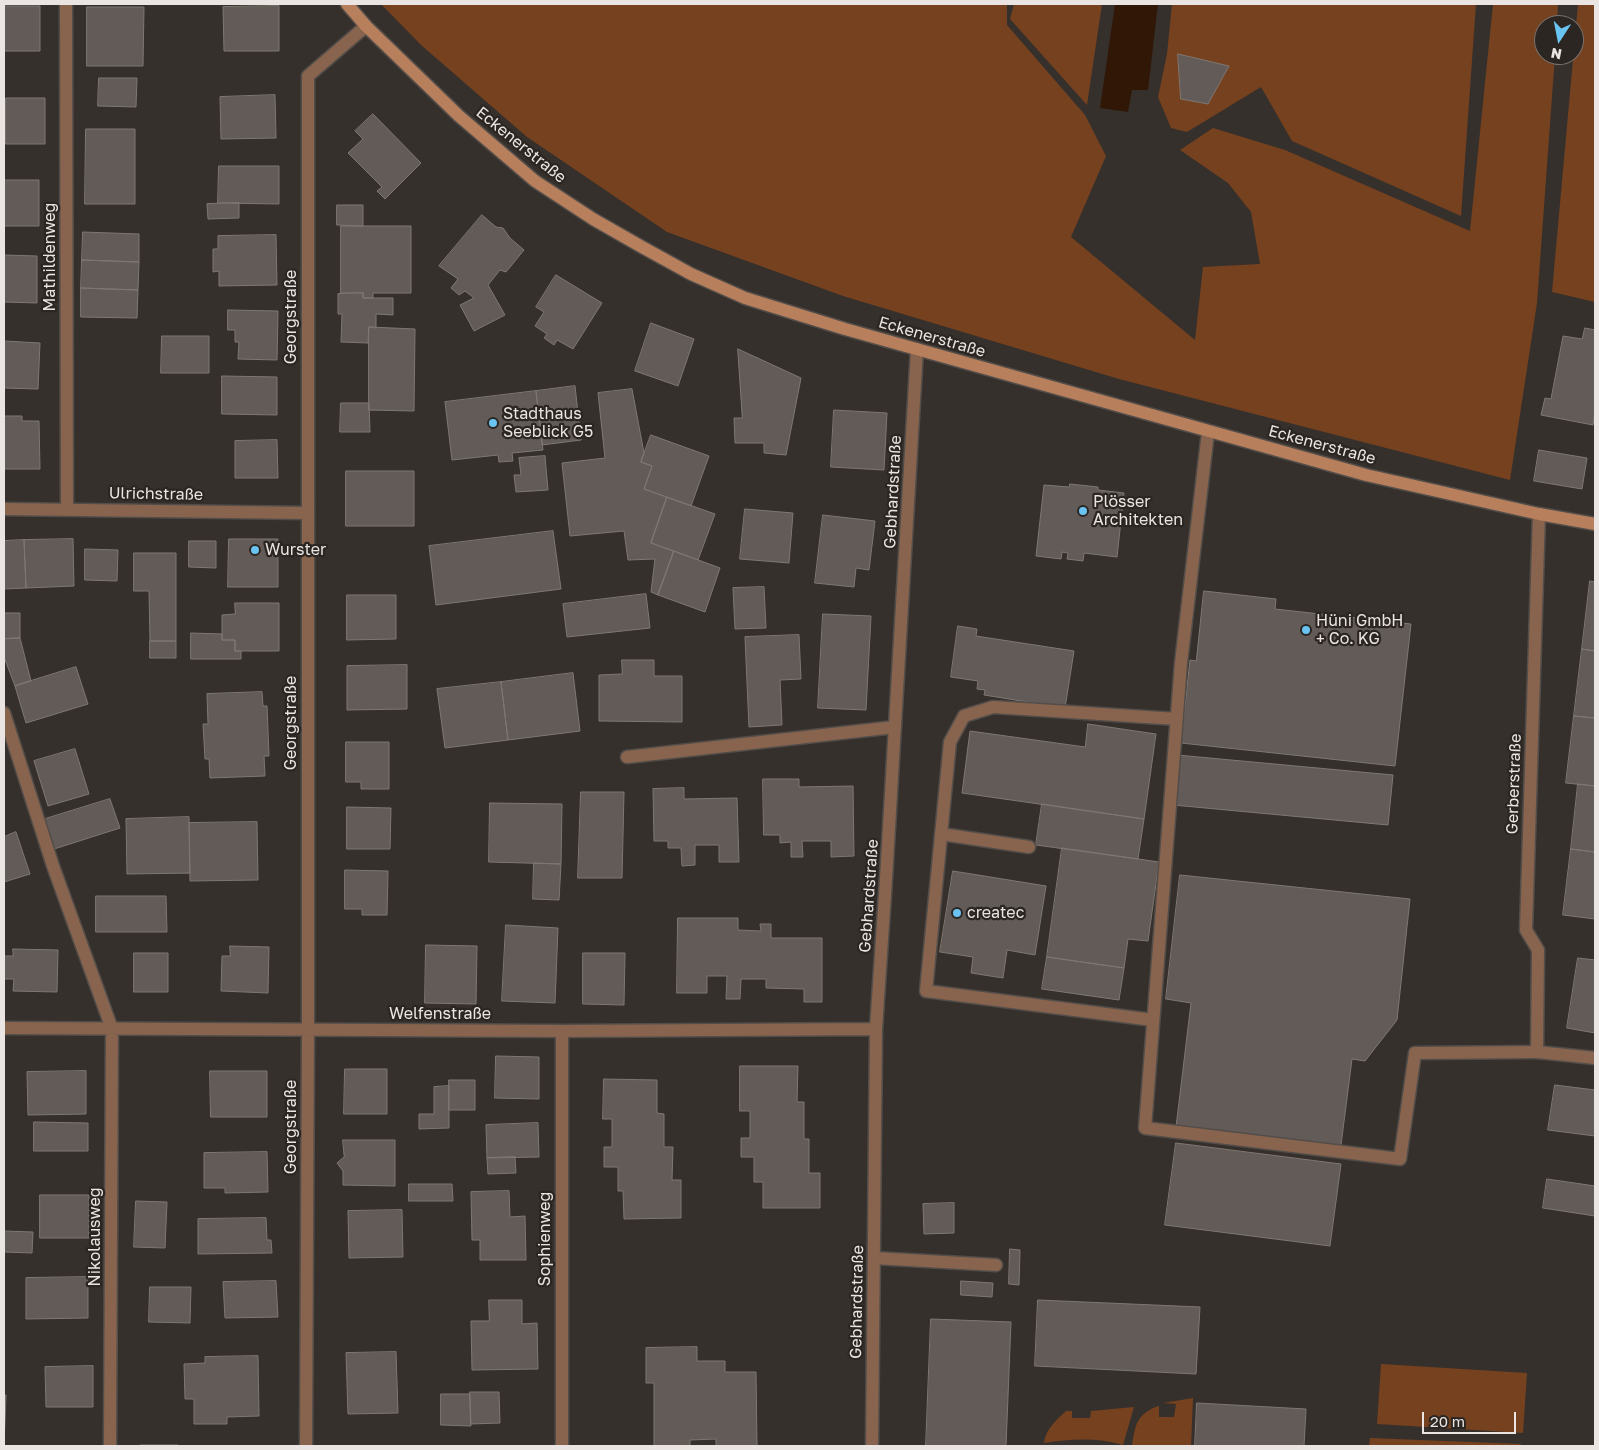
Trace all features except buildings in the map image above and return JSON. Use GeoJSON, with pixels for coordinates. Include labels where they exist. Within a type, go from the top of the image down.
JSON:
{"type":"FeatureCollection","features":[{"type":"Feature","properties":{"kind":"main road","name":"Eckenerstraße"},"geometry":{"type":"LineString","coordinates":[[347,4],[366,26],[459,116],[528,175],[593,219],[691,274],[745,298],[817,321],[1366,475],[1539,514],[1595,524]]}},
{"type":"Feature","properties":{"kind":"street","name":"Mathildenweg"},"geometry":{"type":"LineString","coordinates":[[66,4],[67,509]]}},
{"type":"Feature","properties":{"kind":"street","name":"Georgstraße"},"geometry":{"type":"LineString","coordinates":[[306,1446],[308,76],[366,26]]}},
{"type":"Feature","properties":{"kind":"street","name":"Gebhardstraße"},"geometry":{"type":"LineString","coordinates":[[872,1446],[876,1029],[917,349]]}},
{"type":"Feature","properties":{"kind":"street"},"geometry":{"type":"LineString","coordinates":[[1208,432],[1176,718],[1145,1128],[1400,1159],[1415,1053],[1537,1052],[1595,1058]]}},
{"type":"Feature","properties":{"kind":"street","name":"Ulrichstraße"},"geometry":{"type":"LineString","coordinates":[[4,509],[307,513]]}},
{"type":"Feature","properties":{"kind":"street","name":"Gerberstraße"},"geometry":{"type":"LineString","coordinates":[[1537,1052],[1538,950],[1526,930],[1539,514]]}},
{"type":"Feature","properties":{"kind":"street"},"geometry":{"type":"LineString","coordinates":[[1153,1020],[926,991],[950,742],[964,716],[993,707],[1176,718]]}},
{"type":"Feature","properties":{"kind":"street"},"geometry":{"type":"LineString","coordinates":[[4,713],[53,866],[112,1029]]}},
{"type":"Feature","properties":{"kind":"street"},"geometry":{"type":"LineString","coordinates":[[627,757],[895,727]]}},
{"type":"Feature","properties":{"kind":"street"},"geometry":{"type":"LineString","coordinates":[[941,834],[1029,847]]}},
{"type":"Feature","properties":{"kind":"street","name":"Welfenstraße"},"geometry":{"type":"LineString","coordinates":[[4,1028],[562,1031],[876,1029]]}},
{"type":"Feature","properties":{"kind":"street","name":"Nikolausweg"},"geometry":{"type":"LineString","coordinates":[[110,1446],[112,1029]]}},
{"type":"Feature","properties":{"kind":"street","name":"Sophienweg"},"geometry":{"type":"LineString","coordinates":[[562,1031],[562,1446]]}},
{"type":"Feature","properties":{"kind":"street"},"geometry":{"type":"LineString","coordinates":[[874,1258],[996,1265]]}},
{"type":"Feature","properties":{"kind":"shaded area"},"geometry":{"type":"Polygon","coordinates":[[[381,4],[1007,4],[1007,25],[1085,115],[1106,156],[1071,237],[1195,340],[1203,267],[1260,264],[1251,212],[1228,183],[1180,150],[1213,128],[1285,150],[1470,231],[1493,4],[1558,4],[1557,15],[1534,15],[1534,65],[1554,65],[1537,303],[1510,480],[1119,379],[843,296],[667,232],[527,137],[421,45],[381,4]]]}},
{"type":"Feature","properties":{"kind":"shaded area"},"geometry":{"type":"Polygon","coordinates":[[[1014,4],[1102,4],[1087,105],[1010,19],[1014,4]]]}},
{"type":"Feature","properties":{"kind":"shaded area"},"geometry":{"type":"Polygon","coordinates":[[[1115,4],[1158,4],[1148,90],[1132,90],[1128,112],[1100,108],[1115,4]]]}},
{"type":"Feature","properties":{"kind":"shaded area"},"geometry":{"type":"Polygon","coordinates":[[[1172,4],[1476,4],[1461,216],[1292,141],[1261,87],[1187,132],[1171,128],[1158,97],[1167,54],[1172,4]]]}},
{"type":"Feature","properties":{"kind":"shaded area"},"geometry":{"type":"Polygon","coordinates":[[[1578,4],[1595,4],[1595,302],[1552,292],[1572,65],[1584,65],[1584,15],[1577,15],[1578,4]]]}},
{"type":"Feature","properties":{"kind":"shaded area"},"geometry":{"type":"Polygon","coordinates":[[[1381,1364],[1527,1373],[1523,1433],[1377,1424],[1381,1364]]]}},
{"type":"Feature","properties":{"kind":"shaded area"},"geometry":{"type":"Polygon","coordinates":[[[1193,1398],[1191,1446],[1132,1446],[1138,1421],[1146,1412],[1159,1406],[1159,1417],[1174,1417],[1176,1404],[1163,1403],[1193,1398]]]}},
{"type":"Feature","properties":{"kind":"shaded area"},"geometry":{"type":"Polygon","coordinates":[[[1134,1407],[1123,1445],[1113,1442],[1084,1440],[1044,1443],[1049,1429],[1066,1411],[1072,1411],[1072,1418],[1090,1418],[1091,1411],[1134,1407]]]}},
{"type":"Feature","properties":{"kind":"shaded area"},"geometry":{"type":"Polygon","coordinates":[[[1370,1438],[1521,1444],[1520,1446],[1369,1446],[1370,1438]]]}},
{"type":"Feature","properties":{"kind":"place","name":"Stadthaus Seeblick G5"},"geometry":{"type":"Point","coordinates":[493,423]}},
{"type":"Feature","properties":{"kind":"place","name":"Plösser Architekten"},"geometry":{"type":"Point","coordinates":[1083,511]}},
{"type":"Feature","properties":{"kind":"place","name":"Wurster"},"geometry":{"type":"Point","coordinates":[255,550]}},
{"type":"Feature","properties":{"kind":"place","name":"Hüni GmbH + Co. KG"},"geometry":{"type":"Point","coordinates":[1306,630]}},
{"type":"Feature","properties":{"kind":"place","name":"createc"},"geometry":{"type":"Point","coordinates":[957,913]}}]}
